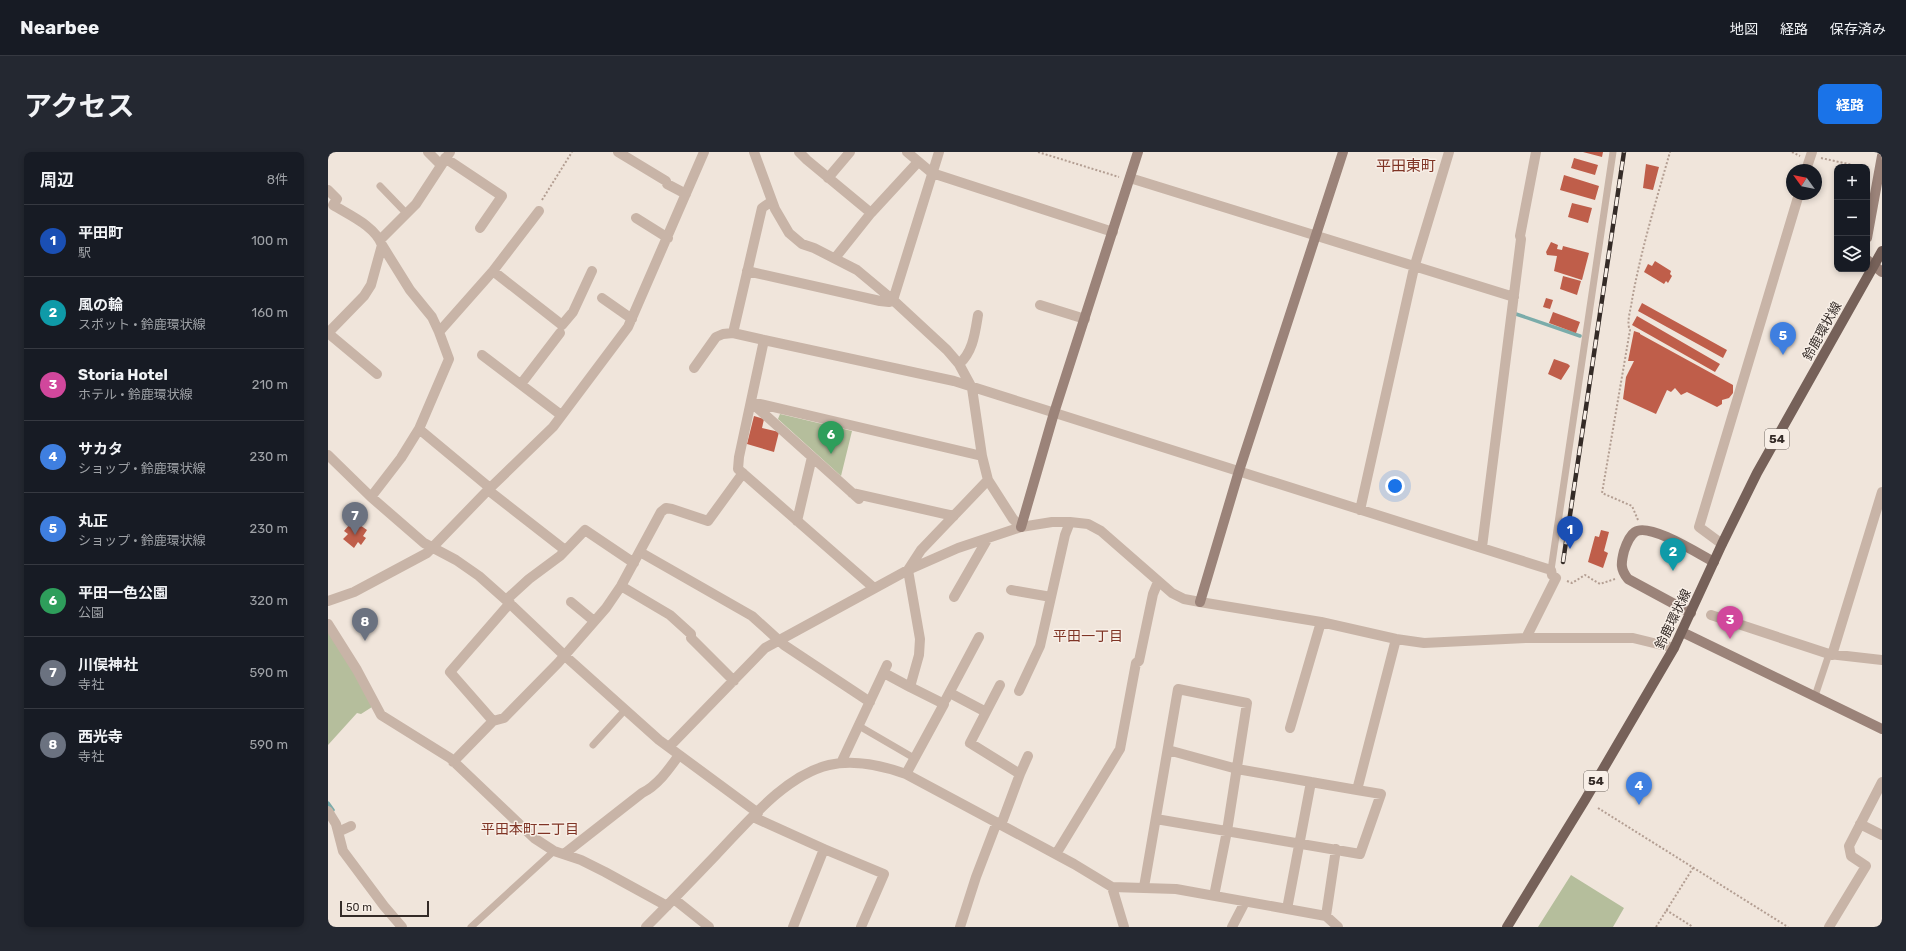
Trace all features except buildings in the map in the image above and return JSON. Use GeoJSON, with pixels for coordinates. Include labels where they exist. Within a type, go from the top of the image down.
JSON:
{"type":"FeatureCollection","features":[{"type":"Feature","properties":{"kind":"main road","name":"鈴鹿環状線"},"geometry":{"type":"LineString","coordinates":[[1870,263],[1882,251]]}},
{"type":"Feature","properties":{"kind":"main road","name":"鈴鹿環状線"},"geometry":{"type":"LineString","coordinates":[[1507,927],[1674,648],[1757,473],[1865,272]]}},
{"type":"Feature","properties":{"kind":"street"},"geometry":{"type":"LineString","coordinates":[[428,152],[446,158],[502,196],[480,228]]}},
{"type":"Feature","properties":{"kind":"street"},"geometry":{"type":"LineString","coordinates":[[618,152],[666,181],[667,184],[686,194]]}},
{"type":"Feature","properties":{"kind":"street"},"geometry":{"type":"LineString","coordinates":[[328,601],[354,592],[427,553],[489,489],[553,427],[590,379],[632,319],[704,152]]}},
{"type":"Feature","properties":{"kind":"street"},"geometry":{"type":"LineString","coordinates":[[754,152],[781,221],[793,237],[802,244],[835,258],[857,270],[893,300],[947,350],[959,364],[972,388],[982,456],[988,480],[1013,519],[1021,527]]}},
{"type":"Feature","properties":{"kind":"street"},"geometry":{"type":"LineString","coordinates":[[799,152],[871,213]]}},
{"type":"Feature","properties":{"kind":"street"},"geometry":{"type":"LineString","coordinates":[[828,178],[850,152]]}},
{"type":"Feature","properties":{"kind":"street"},"geometry":{"type":"LineString","coordinates":[[907,152],[932,173],[1113,232]]}},
{"type":"Feature","properties":{"kind":"street"},"geometry":{"type":"LineString","coordinates":[[893,300],[939,152]]}},
{"type":"Feature","properties":{"kind":"street"},"geometry":{"type":"LineString","coordinates":[[1021,527],[1054,413],[1138,152]]}},
{"type":"Feature","properties":{"kind":"street"},"geometry":{"type":"LineString","coordinates":[[1200,602],[1239,471],[1343,152]]}},
{"type":"Feature","properties":{"kind":"street"},"geometry":{"type":"LineString","coordinates":[[1360,510],[1414,268],[1449,152]]}},
{"type":"Feature","properties":{"kind":"street"},"geometry":{"type":"LineString","coordinates":[[1482,547],[1514,297],[1521,239],[1520,236],[1536,152]]}},
{"type":"Feature","properties":{"kind":"street"},"geometry":{"type":"LineString","coordinates":[[1808,164],[1811,154]]}},
{"type":"Feature","properties":{"kind":"street"},"geometry":{"type":"LineString","coordinates":[[1867,236],[1882,156]]}},
{"type":"Feature","properties":{"kind":"street"},"geometry":{"type":"LineString","coordinates":[[377,374],[328,333],[364,296],[371,285],[381,242],[407,214],[446,158]]}},
{"type":"Feature","properties":{"kind":"street"},"geometry":{"type":"LineString","coordinates":[[835,258],[871,213],[918,162]]}},
{"type":"Feature","properties":{"kind":"street"},"geometry":{"type":"LineString","coordinates":[[1130,180],[1316,236],[1414,268],[1514,297]]}},
{"type":"Feature","properties":{"kind":"street"},"geometry":{"type":"LineString","coordinates":[[328,190],[337,199],[331,209],[365,226],[381,242],[402,278],[432,317],[449,359],[419,429],[401,458],[371,497]]}},
{"type":"Feature","properties":{"kind":"street"},"geometry":{"type":"LineString","coordinates":[[1722,544],[1700,527],[1797,200]]}},
{"type":"Feature","properties":{"kind":"street"},"geometry":{"type":"LineString","coordinates":[[733,333],[762,208],[772,201]]}},
{"type":"Feature","properties":{"kind":"street"},"geometry":{"type":"LineString","coordinates":[[439,332],[493,271],[539,212]]}},
{"type":"Feature","properties":{"kind":"street"},"geometry":{"type":"LineString","coordinates":[[636,218],[668,238]]}},
{"type":"Feature","properties":{"kind":"street"},"geometry":{"type":"LineString","coordinates":[[1870,263],[1882,272]]}},
{"type":"Feature","properties":{"kind":"street"},"geometry":{"type":"LineString","coordinates":[[493,271],[562,326],[572,312],[592,272]]}},
{"type":"Feature","properties":{"kind":"street"},"geometry":{"type":"LineString","coordinates":[[747,271],[880,301],[889,302],[893,300]]}},
{"type":"Feature","properties":{"kind":"street"},"geometry":{"type":"LineString","coordinates":[[602,298],[632,319]]}},
{"type":"Feature","properties":{"kind":"street"},"geometry":{"type":"LineString","coordinates":[[1040,305],[1085,319]]}},
{"type":"Feature","properties":{"kind":"street"},"geometry":{"type":"LineString","coordinates":[[959,364],[968,357],[976,332],[978,315]]}},
{"type":"Feature","properties":{"kind":"street"},"geometry":{"type":"LineString","coordinates":[[521,384],[560,333]]}},
{"type":"Feature","properties":{"kind":"street"},"geometry":{"type":"LineString","coordinates":[[694,368],[716,337],[723,334],[733,333],[954,382],[1482,547],[1554,574],[1526,638]]}},
{"type":"Feature","properties":{"kind":"street"},"geometry":{"type":"LineString","coordinates":[[764,340],[738,469],[874,588]]}},
{"type":"Feature","properties":{"kind":"street"},"geometry":{"type":"LineString","coordinates":[[482,355],[562,415]]}},
{"type":"Feature","properties":{"kind":"street"},"geometry":{"type":"LineString","coordinates":[[752,402],[982,456]]}},
{"type":"Feature","properties":{"kind":"street"},"geometry":{"type":"LineString","coordinates":[[752,402],[856,496],[954,516]]}},
{"type":"Feature","properties":{"kind":"street"},"geometry":{"type":"LineString","coordinates":[[419,429],[489,489],[565,550]]}},
{"type":"Feature","properties":{"kind":"street"},"geometry":{"type":"LineString","coordinates":[[328,454],[371,497],[424,543],[479,576],[625,710],[755,815],[824,849],[884,874],[861,927]]}},
{"type":"Feature","properties":{"kind":"street"},"geometry":{"type":"LineString","coordinates":[[797,521],[812,457]]}},
{"type":"Feature","properties":{"kind":"street"},"geometry":{"type":"LineString","coordinates":[[453,762],[493,721],[504,718],[606,608],[621,586],[661,512],[666,508],[672,508],[708,521],[743,473]]}},
{"type":"Feature","properties":{"kind":"street"},"geometry":{"type":"LineString","coordinates":[[910,687],[920,656],[920,639],[908,570],[921,550],[988,480]]}},
{"type":"Feature","properties":{"kind":"street"},"geometry":{"type":"LineString","coordinates":[[1831,654],[1882,492]]}},
{"type":"Feature","properties":{"kind":"street"},"geometry":{"type":"LineString","coordinates":[[669,747],[765,648],[908,570],[958,548],[1021,527],[1052,522],[1088,524],[1101,531],[1158,582],[1172,593],[1184,599],[1321,622],[1396,639],[1424,643],[1526,638],[1633,638],[1674,648]]}},
{"type":"Feature","properties":{"kind":"street"},"geometry":{"type":"LineString","coordinates":[[1018,691],[1040,646],[1064,535],[1070,522]]}},
{"type":"Feature","properties":{"kind":"street"},"geometry":{"type":"LineString","coordinates":[[493,721],[450,672],[508,601],[529,579],[555,561],[585,530],[634,563]]}},
{"type":"Feature","properties":{"kind":"street"},"geometry":{"type":"LineString","coordinates":[[1691,613],[1636,584],[1623,572],[1621,564],[1626,544],[1634,532],[1640,530],[1651,532],[1666,537],[1714,562]]}},
{"type":"Feature","properties":{"kind":"street"},"geometry":{"type":"LineString","coordinates":[[954,597],[988,538]]}},
{"type":"Feature","properties":{"kind":"street"},"geometry":{"type":"LineString","coordinates":[[640,552],[752,616],[781,640],[784,645],[870,702]]}},
{"type":"Feature","properties":{"kind":"street"},"geometry":{"type":"LineString","coordinates":[[1056,854],[1120,749],[1136,663],[1139,660],[1153,594],[1158,582]]}},
{"type":"Feature","properties":{"kind":"street"},"geometry":{"type":"LineString","coordinates":[[621,586],[670,614],[691,634],[691,638],[734,681]]}},
{"type":"Feature","properties":{"kind":"street"},"geometry":{"type":"LineString","coordinates":[[1011,590],[1051,598]]}},
{"type":"Feature","properties":{"kind":"street"},"geometry":{"type":"LineString","coordinates":[[572,602],[594,621]]}},
{"type":"Feature","properties":{"kind":"street"},"geometry":{"type":"LineString","coordinates":[[1711,615],[1831,654],[1882,660]]}},
{"type":"Feature","properties":{"kind":"street"},"geometry":{"type":"LineString","coordinates":[[1290,728],[1321,622]]}},
{"type":"Feature","properties":{"kind":"street"},"geometry":{"type":"LineString","coordinates":[[328,624],[357,670],[381,715],[423,740],[453,762],[534,838],[559,853],[605,872],[670,903],[709,927]]}},
{"type":"Feature","properties":{"kind":"street"},"geometry":{"type":"LineString","coordinates":[[1682,632],[1882,729]]}},
{"type":"Feature","properties":{"kind":"street"},"geometry":{"type":"LineString","coordinates":[[906,774],[979,637]]}},
{"type":"Feature","properties":{"kind":"street"},"geometry":{"type":"LineString","coordinates":[[1357,790],[1396,639]]}},
{"type":"Feature","properties":{"kind":"street"},"geometry":{"type":"LineString","coordinates":[[841,763],[885,669],[910,687],[944,704]]}},
{"type":"Feature","properties":{"kind":"street"},"geometry":{"type":"LineString","coordinates":[[1000,685],[970,742],[1020,774]]}},
{"type":"Feature","properties":{"kind":"street"},"geometry":{"type":"LineString","coordinates":[[1144,887],[1178,689],[1247,703],[1227,831],[1214,896]]}},
{"type":"Feature","properties":{"kind":"street"},"geometry":{"type":"LineString","coordinates":[[950,693],[986,712]]}},
{"type":"Feature","properties":{"kind":"street"},"geometry":{"type":"LineString","coordinates":[[1156,819],[1360,854],[1381,794],[1237,769],[1168,750]]}},
{"type":"Feature","properties":{"kind":"street"},"geometry":{"type":"LineString","coordinates":[[559,853],[642,793],[650,789],[680,755]]}},
{"type":"Feature","properties":{"kind":"street"},"geometry":{"type":"LineString","coordinates":[[960,927],[976,877],[1028,756]]}},
{"type":"Feature","properties":{"kind":"street"},"geometry":{"type":"LineString","coordinates":[[646,927],[755,815],[799,778],[819,768],[841,763],[862,762],[884,766],[906,774],[1056,854],[1112,887],[1176,889],[1287,909],[1332,923],[1336,849]]}},
{"type":"Feature","properties":{"kind":"street"},"geometry":{"type":"LineString","coordinates":[[1287,909],[1311,782]]}},
{"type":"Feature","properties":{"kind":"street"},"geometry":{"type":"LineString","coordinates":[[1829,927],[1866,866],[1851,856],[1849,846],[1882,782]]}},
{"type":"Feature","properties":{"kind":"street"},"geometry":{"type":"LineString","coordinates":[[328,811],[336,824],[343,851],[384,906],[402,927]]}},
{"type":"Feature","properties":{"kind":"street"},"geometry":{"type":"LineString","coordinates":[[1860,824],[1882,835]]}},
{"type":"Feature","properties":{"kind":"street"},"geometry":{"type":"LineString","coordinates":[[338,832],[351,826]]}},
{"type":"Feature","properties":{"kind":"street"},"geometry":{"type":"LineString","coordinates":[[793,927],[824,849]]}},
{"type":"Feature","properties":{"kind":"street"},"geometry":{"type":"LineString","coordinates":[[1112,887],[1124,927]]}},
{"type":"Feature","properties":{"kind":"street"},"geometry":{"type":"LineString","coordinates":[[1232,927],[1245,902]]}},
{"type":"Feature","properties":{"kind":"lane"},"geometry":{"type":"LineString","coordinates":[[1554,574],[1613,152]]}},
{"type":"Feature","properties":{"kind":"lane"},"geometry":{"type":"LineString","coordinates":[[380,186],[407,214]]}},
{"type":"Feature","properties":{"kind":"lane"},"geometry":{"type":"LineString","coordinates":[[1816,696],[1831,654]]}},
{"type":"Feature","properties":{"kind":"lane"},"geometry":{"type":"LineString","coordinates":[[594,745],[625,710]]}},
{"type":"Feature","properties":{"kind":"lane"},"geometry":{"type":"LineString","coordinates":[[859,726],[914,758]]}},
{"type":"Feature","properties":{"kind":"lane"},"geometry":{"type":"LineString","coordinates":[[471,927],[559,853]]}},
{"type":"Feature","properties":{"kind":"path"},"geometry":{"type":"LineString","coordinates":[[539,212],[537,208],[572,152]]}},
{"type":"Feature","properties":{"kind":"path"},"geometry":{"type":"LineString","coordinates":[[1038,152],[1130,180]]}},
{"type":"Feature","properties":{"kind":"path"},"geometry":{"type":"LineString","coordinates":[[1640,530],[1637,516],[1632,506],[1602,493],[1630,330],[1630,311],[1637,272],[1645,238],[1670,152]]}},
{"type":"Feature","properties":{"kind":"path"},"geometry":{"type":"LineString","coordinates":[[1811,154],[1850,164]]}},
{"type":"Feature","properties":{"kind":"path"},"geometry":{"type":"LineString","coordinates":[[1554,574],[1572,583],[1585,575],[1600,584],[1612,581],[1623,572]]}},
{"type":"Feature","properties":{"kind":"path"},"geometry":{"type":"LineString","coordinates":[[1598,808],[1788,927]]}},
{"type":"Feature","properties":{"kind":"path"},"geometry":{"type":"LineString","coordinates":[[1656,927],[1693,868]]}},
{"type":"Feature","properties":{"kind":"path"},"geometry":{"type":"LineString","coordinates":[[1666,910],[1693,927]]}},
{"type":"Feature","properties":{"kind":"green space"},"geometry":{"type":"Polygon","coordinates":[[[780,414],[852,431],[841,476],[778,419],[780,414]]]}},
{"type":"Feature","properties":{"kind":"green space"},"geometry":{"type":"Polygon","coordinates":[[[328,631],[354,671],[372,707],[361,714],[357,713],[328,745],[328,631]]]}},
{"type":"Feature","properties":{"kind":"green space"},"geometry":{"type":"Polygon","coordinates":[[[1571,875],[1624,908],[1613,927],[1538,927],[1571,875]]]}},
{"type":"Feature","properties":{"kind":"waterway"},"geometry":{"type":"LineString","coordinates":[[1516,314],[1580,336]]}},
{"type":"Feature","properties":{"kind":"waterway"},"geometry":{"type":"LineString","coordinates":[[328,803],[333,810]]}},
{"type":"Feature","properties":{"kind":"railway"},"geometry":{"type":"LineString","coordinates":[[1563,562],[1624,152]]}},
{"type":"Feature","properties":{"kind":"place","name":"丸正"},"geometry":{"type":"Point","coordinates":[1783,355]}},
{"type":"Feature","properties":{"kind":"place","name":"平田一色公園"},"geometry":{"type":"Point","coordinates":[831,454]}},
{"type":"Feature","properties":{"kind":"place","name":"川俣神社"},"geometry":{"type":"Point","coordinates":[355,535]}},
{"type":"Feature","properties":{"kind":"place","name":"平田町"},"geometry":{"type":"Point","coordinates":[1570,549]}},
{"type":"Feature","properties":{"kind":"place","name":"風の輪"},"geometry":{"type":"Point","coordinates":[1673,571]}},
{"type":"Feature","properties":{"kind":"place","name":"Storia Hotel"},"geometry":{"type":"Point","coordinates":[1730,639]}},
{"type":"Feature","properties":{"kind":"place","name":"西光寺"},"geometry":{"type":"Point","coordinates":[365,641]}},
{"type":"Feature","properties":{"kind":"place","name":"サカタ"},"geometry":{"type":"Point","coordinates":[1639,805]}},
{"type":"Feature","properties":{"kind":"district","name":"平田東町"},"geometry":{"type":"Point","coordinates":[1406,166]}},
{"type":"Feature","properties":{"kind":"district","name":"平田一丁目"},"geometry":{"type":"Point","coordinates":[1088,636]}},
{"type":"Feature","properties":{"kind":"district","name":"平田本町二丁目"},"geometry":{"type":"Point","coordinates":[530,829]}}]}
